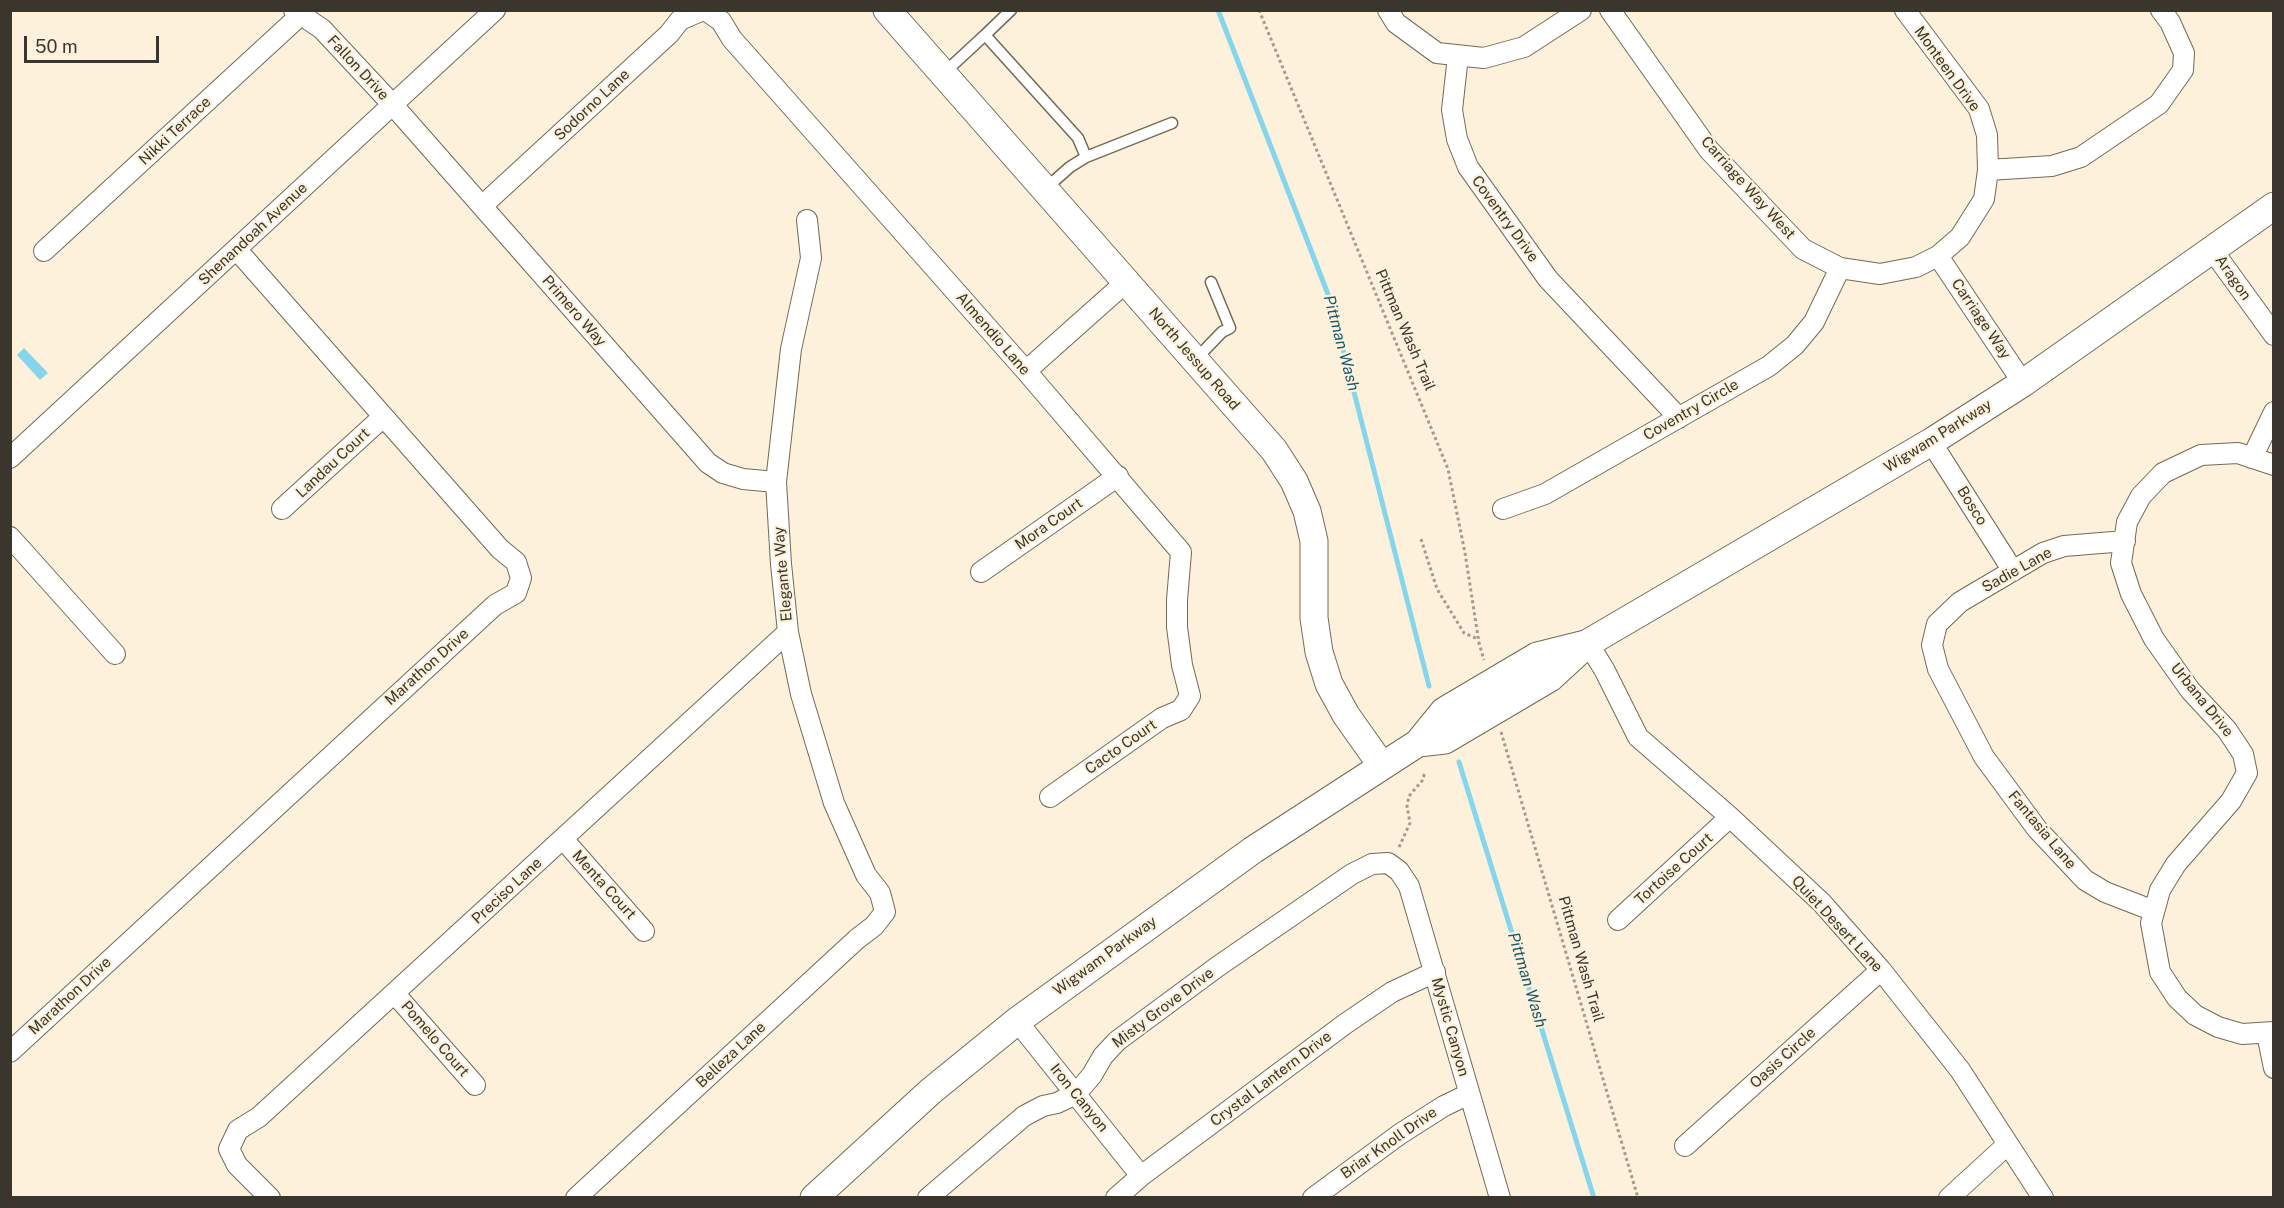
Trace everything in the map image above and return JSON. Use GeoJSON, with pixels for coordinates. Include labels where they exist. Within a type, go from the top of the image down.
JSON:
{"type":"FeatureCollection","features":[{"type":"Feature","properties":{"kind":"main road","name":"North Jessup Road"},"geometry":{"type":"LineString","coordinates":[[887,10],[1274,450],[1294,482],[1307,511],[1314,541],[1314,618],[1319,652],[1329,684],[1346,715],[1382,766]]}},
{"type":"Feature","properties":{"kind":"main road","name":"Wigwam Parkway"},"geometry":{"type":"LineString","coordinates":[[814,1197],[931,1092],[1017,1021],[1253,850],[1418,743],[1444,711],[1537,656],[1588,644],[1931,442],[2023,383],[2274,206]]}},
{"type":"Feature","properties":{"kind":"street","name":"Shenandoah Avenue"},"geometry":{"type":"LineString","coordinates":[[10,458],[495,10]]}},
{"type":"Feature","properties":{"kind":"street","name":"Sodorno Lane"},"geometry":{"type":"LineString","coordinates":[[482,206],[669,34],[680,20],[704,10]]}},
{"type":"Feature","properties":{"kind":"street","name":"Almendio Lane"},"geometry":{"type":"LineString","coordinates":[[704,10],[721,21],[732,39],[1026,371],[1182,552],[1177,627],[1182,664],[1190,696]]}},
{"type":"Feature","properties":{"kind":"street"},"geometry":{"type":"LineString","coordinates":[[1388,10],[1396,23],[1437,53],[1484,58],[1524,47],[1581,10]]}},
{"type":"Feature","properties":{"kind":"street","name":"Carriage Way West"},"geometry":{"type":"LineString","coordinates":[[1610,10],[1709,150],[1803,249],[1840,268],[1880,274],[1916,267],[1938,256]]}},
{"type":"Feature","properties":{"kind":"street","name":"Monteen Drive"},"geometry":{"type":"LineString","coordinates":[[1905,10],[1978,109],[1987,135],[1988,170],[1984,200],[1960,237],[1938,256]]}},
{"type":"Feature","properties":{"kind":"street"},"geometry":{"type":"LineString","coordinates":[[1988,170],[2052,166],[2081,157],[2159,104],[2183,70],[2184,53],[2162,10]]}},
{"type":"Feature","properties":{"kind":"street","name":"Fallon Drive"},"geometry":{"type":"LineString","coordinates":[[300,12],[322,29],[392,104]]}},
{"type":"Feature","properties":{"kind":"street","name":"Nikki Terrace"},"geometry":{"type":"LineString","coordinates":[[44,251],[300,12]]}},
{"type":"Feature","properties":{"kind":"street","name":"Coventry Drive"},"geometry":{"type":"LineString","coordinates":[[1458,56],[1452,110],[1457,139],[1468,167],[1548,279],[1679,418]]}},
{"type":"Feature","properties":{"kind":"street","name":"Primero Way"},"geometry":{"type":"LineString","coordinates":[[392,104],[708,463],[723,473],[743,479],[776,482]]}},
{"type":"Feature","properties":{"kind":"street","name":"Elegante Way"},"geometry":{"type":"LineString","coordinates":[[807,220],[811,258],[791,349],[776,482],[788,632],[804,705],[834,803],[866,875],[880,893],[885,912]]}},
{"type":"Feature","properties":{"kind":"street","name":"Marathon Drive"},"geometry":{"type":"LineString","coordinates":[[10,1052],[495,605],[516,593],[521,578],[516,562],[500,549],[237,250]]}},
{"type":"Feature","properties":{"kind":"street","name":"Aragon"},"geometry":{"type":"LineString","coordinates":[[2213,251],[2274,335]]}},
{"type":"Feature","properties":{"kind":"street","name":"Carriage Way"},"geometry":{"type":"LineString","coordinates":[[1938,256],[2023,383]]}},
{"type":"Feature","properties":{"kind":"street","name":"Coventry Circle"},"geometry":{"type":"LineString","coordinates":[[1503,509],[1545,494],[1769,366],[1795,345],[1814,322],[1840,268]]}},
{"type":"Feature","properties":{"kind":"street"},"geometry":{"type":"LineString","coordinates":[[1026,371],[1126,282]]}},
{"type":"Feature","properties":{"kind":"street"},"geometry":{"type":"LineString","coordinates":[[2252,458],[2274,412]]}},
{"type":"Feature","properties":{"kind":"street","name":"Landau Court"},"geometry":{"type":"LineString","coordinates":[[282,509],[383,417]]}},
{"type":"Feature","properties":{"kind":"street","name":"Bosco"},"geometry":{"type":"LineString","coordinates":[[1931,442],[2013,571]]}},
{"type":"Feature","properties":{"kind":"street"},"geometry":{"type":"LineString","coordinates":[[2125,541],[2127,522],[2131,513],[2141,496],[2163,473],[2201,454],[2238,453],[2274,465]]}},
{"type":"Feature","properties":{"kind":"street","name":"Mora Court"},"geometry":{"type":"LineString","coordinates":[[981,572],[1118,477]]}},
{"type":"Feature","properties":{"kind":"street"},"geometry":{"type":"LineString","coordinates":[[10,537],[115,654]]}},
{"type":"Feature","properties":{"kind":"street","name":"Sadie Lane"},"geometry":{"type":"LineString","coordinates":[[1934,635],[1937,624],[1960,602],[2043,553],[2064,546],[2125,541]]}},
{"type":"Feature","properties":{"kind":"street","name":"Urbana Drive"},"geometry":{"type":"LineString","coordinates":[[2125,541],[2121,563],[2131,594],[2154,639],[2190,690],[2227,730],[2243,754],[2247,773],[2231,801],[2176,864],[2160,890],[2154,911]]}},
{"type":"Feature","properties":{"kind":"street","name":"Preciso Lane"},"geometry":{"type":"LineString","coordinates":[[270,1197],[237,1165],[229,1149],[238,1130],[260,1116],[788,632]]}},
{"type":"Feature","properties":{"kind":"street","name":"Fantasia Lane"},"geometry":{"type":"LineString","coordinates":[[1934,635],[1932,645],[1938,669],[1984,758],[2037,829],[2085,880],[2105,892],[2154,911]]}},
{"type":"Feature","properties":{"kind":"street","name":"Quiet Desert Lane"},"geometry":{"type":"LineString","coordinates":[[1588,644],[1605,671],[1638,737],[1822,903],[1881,970],[1960,1070],[2043,1197]]}},
{"type":"Feature","properties":{"kind":"street","name":"Cacto Court"},"geometry":{"type":"LineString","coordinates":[[1050,797],[1162,718],[1181,710],[1190,696]]}},
{"type":"Feature","properties":{"kind":"street","name":"Tortoise Court"},"geometry":{"type":"LineString","coordinates":[[1618,920],[1730,818]]}},
{"type":"Feature","properties":{"kind":"street","name":"Menta Court"},"geometry":{"type":"LineString","coordinates":[[563,839],[644,931]]}},
{"type":"Feature","properties":{"kind":"street","name":"Misty Grove Drive"},"geometry":{"type":"LineString","coordinates":[[1076,1094],[1092,1075],[1102,1056],[1117,1041],[1208,974],[1352,874],[1371,864],[1390,865]]}},
{"type":"Feature","properties":{"kind":"street","name":"Mystic Canyon"},"geometry":{"type":"LineString","coordinates":[[1390,865],[1399,871],[1409,886],[1500,1197]]}},
{"type":"Feature","properties":{"kind":"street"},"geometry":{"type":"LineString","coordinates":[[2154,911],[2151,923],[2160,972],[2177,998],[2195,1015],[2218,1028],[2242,1034],[2270,1033],[2274,1068]]}},
{"type":"Feature","properties":{"kind":"street","name":"Belleza Lane"},"geometry":{"type":"LineString","coordinates":[[576,1197],[857,939],[874,926],[885,912]]}},
{"type":"Feature","properties":{"kind":"street","name":"Oasis Circle"},"geometry":{"type":"LineString","coordinates":[[1685,1146],[1881,970]]}},
{"type":"Feature","properties":{"kind":"street","name":"Crystal Lantern Drive"},"geometry":{"type":"LineString","coordinates":[[1116,1197],[1345,1024],[1392,992],[1434,972]]}},
{"type":"Feature","properties":{"kind":"street","name":"Pomelo Court"},"geometry":{"type":"LineString","coordinates":[[395,993],[475,1085]]}},
{"type":"Feature","properties":{"kind":"street","name":"Iron Canyon"},"geometry":{"type":"LineString","coordinates":[[1017,1021],[1142,1176]]}},
{"type":"Feature","properties":{"kind":"street"},"geometry":{"type":"LineString","coordinates":[[928,1197],[1024,1116],[1043,1106],[1076,1094]]}},
{"type":"Feature","properties":{"kind":"street","name":"Briar Knoll Drive"},"geometry":{"type":"LineString","coordinates":[[1313,1197],[1400,1134],[1444,1106],[1469,1094]]}},
{"type":"Feature","properties":{"kind":"street"},"geometry":{"type":"LineString","coordinates":[[1949,1197],[2008,1144]]}},
{"type":"Feature","properties":{"kind":"lane"},"geometry":{"type":"LineString","coordinates":[[943,74],[1011,10]]}},
{"type":"Feature","properties":{"kind":"lane"},"geometry":{"type":"LineString","coordinates":[[985,35],[1078,138],[1086,157]]}},
{"type":"Feature","properties":{"kind":"lane"},"geometry":{"type":"LineString","coordinates":[[1044,190],[1070,167],[1086,157],[1172,123]]}},
{"type":"Feature","properties":{"kind":"lane"},"geometry":{"type":"LineString","coordinates":[[1195,360],[1222,332],[1230,328],[1211,282]]}},
{"type":"Feature","properties":{"kind":"path","name":"Pittman Wash Trail"},"geometry":{"type":"LineString","coordinates":[[1259,10],[1448,469],[1478,639],[1485,661]]}},
{"type":"Feature","properties":{"kind":"path"},"geometry":{"type":"LineString","coordinates":[[1421,538],[1437,589],[1464,633],[1478,639]]}},
{"type":"Feature","properties":{"kind":"path","name":"Pittman Wash Trail"},"geometry":{"type":"LineString","coordinates":[[1499,727],[1638,1197]]}},
{"type":"Feature","properties":{"kind":"path"},"geometry":{"type":"LineString","coordinates":[[1390,865],[1410,823],[1407,806],[1409,796],[1422,781],[1425,772]]}},
{"type":"Feature","properties":{"kind":"water"},"geometry":{"type":"Polygon","coordinates":[[[24,348],[48,373],[40,380],[17,355],[24,348]]]}},
{"type":"Feature","properties":{"kind":"waterway","name":"Pittman Wash"},"geometry":{"type":"LineString","coordinates":[[1218,10],[1331,302],[1429,686]]}},
{"type":"Feature","properties":{"kind":"waterway","name":"Pittman Wash"},"geometry":{"type":"LineString","coordinates":[[1459,762],[1594,1198]]}}]}
